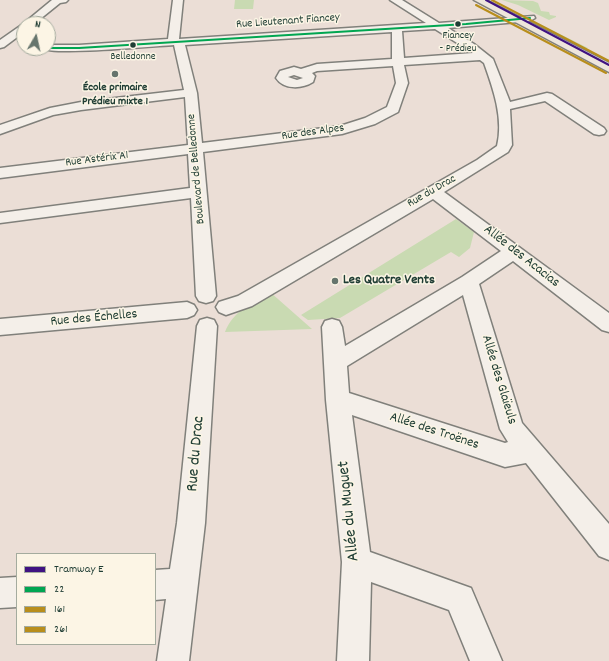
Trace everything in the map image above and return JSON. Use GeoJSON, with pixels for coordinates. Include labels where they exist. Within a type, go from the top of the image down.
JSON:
{"type":"FeatureCollection","features":[{"type":"Feature","properties":{"kind":"main road"},"geometry":{"type":"LineString","coordinates":[[479,0],[527,20]]}},
{"type":"Feature","properties":{"kind":"main road"},"geometry":{"type":"LineString","coordinates":[[496,0],[609,68]]}},
{"type":"Feature","properties":{"kind":"main road"},"geometry":{"type":"LineString","coordinates":[[550,33],[609,58]]}},
{"type":"Feature","properties":{"kind":"street"},"geometry":{"type":"LineString","coordinates":[[38,16],[57,1],[62,0]]}},
{"type":"Feature","properties":{"kind":"street"},"geometry":{"type":"LineString","coordinates":[[176,42],[178,0]]}},
{"type":"Feature","properties":{"kind":"street","name":"Rue du Drac"},"geometry":{"type":"LineString","coordinates":[[226,307],[245,301],[482,163],[503,149],[505,145],[504,106],[489,60],[396,0]]}},
{"type":"Feature","properties":{"kind":"street","name":"Rue Lieutenant Fiancey"},"geometry":{"type":"LineString","coordinates":[[56,48],[79,48],[527,20]]}},
{"type":"Feature","properties":{"kind":"street","name":"Rue des Alpes"},"geometry":{"type":"LineString","coordinates":[[195,148],[342,130],[370,121],[393,108],[402,82],[398,62],[398,37],[396,28]]}},
{"type":"Feature","properties":{"kind":"street"},"geometry":{"type":"LineString","coordinates":[[0,46],[16,33]]}},
{"type":"Feature","properties":{"kind":"street","name":"Boulevard de Belledonne"},"geometry":{"type":"LineString","coordinates":[[176,42],[191,93],[206,296]]}},
{"type":"Feature","properties":{"kind":"street"},"geometry":{"type":"LineString","coordinates":[[0,46],[16,47]]}},
{"type":"Feature","properties":{"kind":"street"},"geometry":{"type":"LineString","coordinates":[[302,72],[317,68],[484,56]]}},
{"type":"Feature","properties":{"kind":"street"},"geometry":{"type":"LineString","coordinates":[[0,130],[50,112],[82,106],[191,93]]}},
{"type":"Feature","properties":{"kind":"street"},"geometry":{"type":"LineString","coordinates":[[504,106],[547,97],[599,131]]}},
{"type":"Feature","properties":{"kind":"street","name":"Rue Astérix A1"},"geometry":{"type":"LineString","coordinates":[[0,173],[195,148]]}},
{"type":"Feature","properties":{"kind":"street","name":"Allée des Acacias"},"geometry":{"type":"LineString","coordinates":[[433,191],[609,324]]}},
{"type":"Feature","properties":{"kind":"street"},"geometry":{"type":"LineString","coordinates":[[0,218],[199,192]]}},
{"type":"Feature","properties":{"kind":"street"},"geometry":{"type":"LineString","coordinates":[[336,362],[469,282],[513,252]]}},
{"type":"Feature","properties":{"kind":"street","name":"Allée des Glaïeuls"},"geometry":{"type":"LineString","coordinates":[[469,282],[512,429],[531,450],[609,546]]}},
{"type":"Feature","properties":{"kind":"street"},"geometry":{"type":"LineString","coordinates":[[213,296],[222,300],[226,307],[225,314],[217,322],[197,318],[191,303],[199,298],[213,296]]}},
{"type":"Feature","properties":{"kind":"street","name":"Rue du Drac"},"geometry":{"type":"LineString","coordinates":[[173,661],[169,584],[192,516],[197,318]]}},
{"type":"Feature","properties":{"kind":"street","name":"Rue des Échelles"},"geometry":{"type":"LineString","coordinates":[[0,327],[197,318]]}},
{"type":"Feature","properties":{"kind":"street","name":"Allée du Muguet"},"geometry":{"type":"LineString","coordinates":[[332,327],[338,400],[357,562],[353,661]]}},
{"type":"Feature","properties":{"kind":"street","name":"Allée des Troënes"},"geometry":{"type":"LineString","coordinates":[[338,400],[505,455],[531,450]]}},
{"type":"Feature","properties":{"kind":"street"},"geometry":{"type":"LineString","coordinates":[[357,562],[460,599],[486,661]]}},
{"type":"Feature","properties":{"kind":"street"},"geometry":{"type":"LineString","coordinates":[[0,593],[16,592]]}},
{"type":"Feature","properties":{"kind":"green space"},"geometry":{"type":"Polygon","coordinates":[[[235,0],[254,0],[253,9],[234,9],[235,0]]]}},
{"type":"Feature","properties":{"kind":"green space"},"geometry":{"type":"Polygon","coordinates":[[[502,0],[533,1],[538,3],[541,11],[549,12],[550,15],[556,17],[549,20],[518,5],[502,0]]]}},
{"type":"Feature","properties":{"kind":"green space"},"geometry":{"type":"Polygon","coordinates":[[[534,21],[588,48],[578,50],[527,23],[534,21]]]}},
{"type":"Feature","properties":{"kind":"green space"},"geometry":{"type":"Polygon","coordinates":[[[456,219],[474,232],[470,248],[459,257],[451,252],[340,318],[308,320],[301,315],[456,219]]]}},
{"type":"Feature","properties":{"kind":"green space"},"geometry":{"type":"Polygon","coordinates":[[[270,292],[312,329],[225,332],[228,325],[238,313],[270,292]]]}},
{"type":"Feature","properties":{"kind":"tram line","name":"E"},"geometry":{"type":"LineString","coordinates":[[486,0],[609,65]]}},
{"type":"Feature","properties":{"kind":"transit line","name":"261"},"geometry":{"type":"LineString","coordinates":[[492,0],[609,61]]}},
{"type":"Feature","properties":{"kind":"transit line","name":"161"},"geometry":{"type":"LineString","coordinates":[[476,5],[606,73]]}},
{"type":"Feature","properties":{"kind":"transit line","name":"22"},"geometry":{"type":"LineString","coordinates":[[56,48],[79,48],[466,24],[530,18]]}},
{"type":"Feature","properties":{"kind":"place","name":"Fiancey - Prédieu"},"geometry":{"type":"Point","coordinates":[458,24]}},
{"type":"Feature","properties":{"kind":"place","name":"Belledonne"},"geometry":{"type":"Point","coordinates":[133,45]}},
{"type":"Feature","properties":{"kind":"place","name":"École primaire Prédieu mixte 1"},"geometry":{"type":"Point","coordinates":[115,74]}},
{"type":"Feature","properties":{"kind":"place","name":"Les Quatre Vents"},"geometry":{"type":"Point","coordinates":[335,281]}}]}
